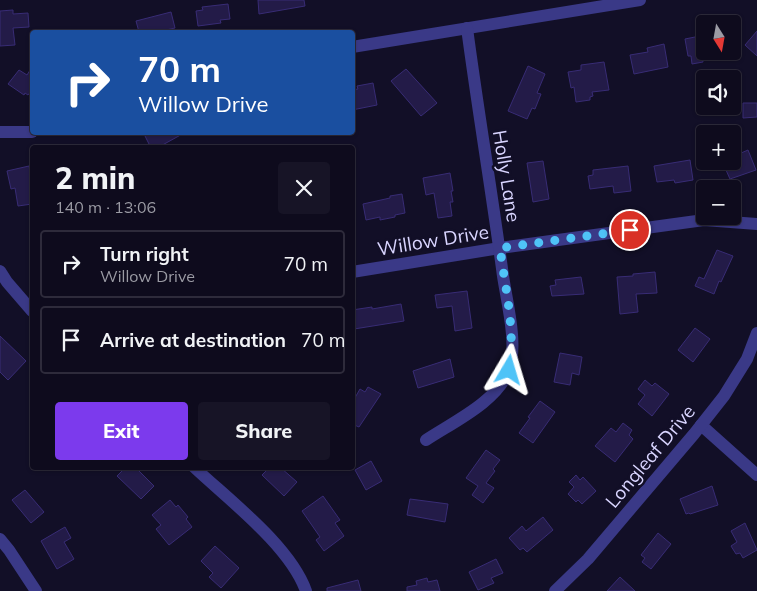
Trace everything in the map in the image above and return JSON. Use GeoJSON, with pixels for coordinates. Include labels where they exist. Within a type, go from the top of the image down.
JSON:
{"type":"FeatureCollection","features":[{"type":"Feature","properties":{"kind":"street"},"geometry":{"type":"LineString","coordinates":[[355,47],[609,2],[640,0]]}},
{"type":"Feature","properties":{"kind":"street","name":"Holly Lane"},"geometry":{"type":"LineString","coordinates":[[426,440],[481,404],[498,388],[509,370],[512,352],[500,248],[467,28]]}},
{"type":"Feature","properties":{"kind":"street"},"geometry":{"type":"LineString","coordinates":[[0,132],[30,132]]}},
{"type":"Feature","properties":{"kind":"street","name":"Willow Drive"},"geometry":{"type":"LineString","coordinates":[[355,272],[500,248],[704,220],[757,224]]}},
{"type":"Feature","properties":{"kind":"street"},"geometry":{"type":"LineString","coordinates":[[0,271],[30,309]]}},
{"type":"Feature","properties":{"kind":"street","name":"Longleaf Drive"},"geometry":{"type":"LineString","coordinates":[[555,591],[588,559],[724,396],[747,359],[757,333]]}},
{"type":"Feature","properties":{"kind":"street"},"geometry":{"type":"LineString","coordinates":[[701,425],[757,475]]}},
{"type":"Feature","properties":{"kind":"street"},"geometry":{"type":"LineString","coordinates":[[197,470],[272,540],[293,565],[306,591]]}},
{"type":"Feature","properties":{"kind":"street"},"geometry":{"type":"LineString","coordinates":[[0,539],[36,591]]}},
{"type":"Feature","properties":{"kind":"building"},"geometry":{"type":"Polygon","coordinates":[[[258,0],[304,0],[305,6],[259,14],[258,0]]]}},
{"type":"Feature","properties":{"kind":"building"},"geometry":{"type":"Polygon","coordinates":[[[228,4],[230,19],[220,20],[221,23],[198,26],[196,11],[203,10],[202,7],[228,4]]]}},
{"type":"Feature","properties":{"kind":"building"},"geometry":{"type":"Polygon","coordinates":[[[13,10],[13,14],[28,13],[29,27],[13,28],[15,45],[0,46],[0,11],[13,10]]]}},
{"type":"Feature","properties":{"kind":"building"},"geometry":{"type":"Polygon","coordinates":[[[171,12],[175,28],[166,30],[138,30],[136,21],[171,12]]]}},
{"type":"Feature","properties":{"kind":"building"},"geometry":{"type":"Polygon","coordinates":[[[757,31],[757,56],[745,45],[757,31]]]}},
{"type":"Feature","properties":{"kind":"building"},"geometry":{"type":"Polygon","coordinates":[[[696,37],[696,60],[703,60],[703,62],[692,64],[691,56],[688,56],[685,39],[696,37]]]}},
{"type":"Feature","properties":{"kind":"building"},"geometry":{"type":"Polygon","coordinates":[[[664,44],[668,67],[634,74],[630,55],[648,52],[647,48],[664,44]]]}},
{"type":"Feature","properties":{"kind":"building"},"geometry":{"type":"Polygon","coordinates":[[[604,62],[609,90],[592,92],[593,96],[590,97],[590,100],[576,102],[574,87],[571,88],[568,72],[581,70],[581,65],[604,62]]]}},
{"type":"Feature","properties":{"kind":"building"},"geometry":{"type":"Polygon","coordinates":[[[528,66],[545,74],[537,93],[541,94],[535,109],[532,108],[527,119],[508,111],[528,66]]]}},
{"type":"Feature","properties":{"kind":"building"},"geometry":{"type":"Polygon","coordinates":[[[406,69],[437,103],[421,116],[391,81],[406,69]]]}},
{"type":"Feature","properties":{"kind":"building"},"geometry":{"type":"Polygon","coordinates":[[[19,70],[27,75],[30,70],[30,92],[28,95],[25,93],[24,95],[8,84],[19,70]]]}},
{"type":"Feature","properties":{"kind":"building"},"geometry":{"type":"Polygon","coordinates":[[[373,83],[377,105],[355,109],[355,90],[358,89],[357,86],[373,83]]]}},
{"type":"Feature","properties":{"kind":"building"},"geometry":{"type":"Polygon","coordinates":[[[743,103],[757,103],[757,117],[743,118],[743,103]]]}},
{"type":"Feature","properties":{"kind":"building"},"geometry":{"type":"Polygon","coordinates":[[[181,135],[162,145],[150,145],[145,136],[181,135]]]}},
{"type":"Feature","properties":{"kind":"building"},"geometry":{"type":"Polygon","coordinates":[[[748,150],[756,170],[730,179],[726,170],[741,170],[741,153],[748,150]]]}},
{"type":"Feature","properties":{"kind":"building"},"geometry":{"type":"Polygon","coordinates":[[[690,160],[693,180],[675,183],[674,180],[657,182],[654,166],[690,160]]]}},
{"type":"Feature","properties":{"kind":"building"},"geometry":{"type":"Polygon","coordinates":[[[543,161],[549,199],[533,202],[527,163],[543,161]]]}},
{"type":"Feature","properties":{"kind":"building"},"geometry":{"type":"Polygon","coordinates":[[[29,166],[30,204],[18,206],[15,188],[11,189],[7,171],[29,166]]]}},
{"type":"Feature","properties":{"kind":"building"},"geometry":{"type":"Polygon","coordinates":[[[628,166],[631,191],[614,193],[613,186],[590,189],[588,176],[593,175],[593,170],[628,166]]]}},
{"type":"Feature","properties":{"kind":"building"},"geometry":{"type":"Polygon","coordinates":[[[450,173],[453,191],[451,191],[453,202],[450,202],[452,216],[438,218],[434,193],[426,195],[423,178],[450,173]]]}},
{"type":"Feature","properties":{"kind":"building"},"geometry":{"type":"Polygon","coordinates":[[[402,194],[405,213],[380,220],[380,217],[366,220],[363,204],[402,194]]]}},
{"type":"Feature","properties":{"kind":"building"},"geometry":{"type":"Polygon","coordinates":[[[717,250],[733,256],[714,294],[695,286],[699,277],[704,279],[717,250]]]}},
{"type":"Feature","properties":{"kind":"building"},"geometry":{"type":"Polygon","coordinates":[[[655,272],[657,293],[636,294],[638,312],[620,314],[617,277],[655,272]]]}},
{"type":"Feature","properties":{"kind":"building"},"geometry":{"type":"Polygon","coordinates":[[[581,277],[584,294],[552,296],[550,286],[556,285],[555,280],[581,277]]]}},
{"type":"Feature","properties":{"kind":"building"},"geometry":{"type":"Polygon","coordinates":[[[467,291],[472,328],[455,331],[452,306],[437,308],[435,295],[467,291]]]}},
{"type":"Feature","properties":{"kind":"building"},"geometry":{"type":"Polygon","coordinates":[[[401,304],[404,321],[355,329],[355,310],[372,307],[372,309],[401,304]]]}},
{"type":"Feature","properties":{"kind":"building"},"geometry":{"type":"Polygon","coordinates":[[[695,328],[710,339],[693,362],[678,350],[695,328]]]}},
{"type":"Feature","properties":{"kind":"building"},"geometry":{"type":"Polygon","coordinates":[[[0,336],[26,361],[8,380],[0,372],[0,336]]]}},
{"type":"Feature","properties":{"kind":"building"},"geometry":{"type":"Polygon","coordinates":[[[560,353],[582,357],[579,375],[572,373],[570,385],[554,382],[560,353]]]}},
{"type":"Feature","properties":{"kind":"building"},"geometry":{"type":"Polygon","coordinates":[[[450,359],[454,377],[418,388],[413,371],[450,359]]]}},
{"type":"Feature","properties":{"kind":"building"},"geometry":{"type":"Polygon","coordinates":[[[645,380],[652,386],[655,383],[669,394],[652,416],[638,404],[645,395],[638,389],[645,380]]]}},
{"type":"Feature","properties":{"kind":"building"},"geometry":{"type":"Polygon","coordinates":[[[368,387],[381,394],[359,427],[355,425],[355,398],[360,389],[365,392],[368,387]]]}},
{"type":"Feature","properties":{"kind":"building"},"geometry":{"type":"Polygon","coordinates":[[[540,401],[555,412],[533,443],[519,433],[540,401]]]}},
{"type":"Feature","properties":{"kind":"building"},"geometry":{"type":"Polygon","coordinates":[[[623,423],[632,430],[629,435],[633,439],[615,462],[595,446],[611,428],[616,432],[623,423]]]}},
{"type":"Feature","properties":{"kind":"building"},"geometry":{"type":"Polygon","coordinates":[[[486,450],[500,460],[486,483],[494,488],[483,503],[472,495],[478,486],[466,478],[486,450]]]}},
{"type":"Feature","properties":{"kind":"building"},"geometry":{"type":"Polygon","coordinates":[[[371,461],[382,481],[366,490],[355,470],[371,461]]]}},
{"type":"Feature","properties":{"kind":"building"},"geometry":{"type":"Polygon","coordinates":[[[123,470],[138,470],[154,486],[141,499],[117,476],[123,470]]]}},
{"type":"Feature","properties":{"kind":"building"},"geometry":{"type":"Polygon","coordinates":[[[267,470],[283,470],[297,482],[284,496],[262,475],[267,470]]]}},
{"type":"Feature","properties":{"kind":"building"},"geometry":{"type":"Polygon","coordinates":[[[576,475],[580,480],[583,477],[596,491],[582,504],[578,500],[576,502],[568,494],[574,487],[569,482],[576,475]]]}},
{"type":"Feature","properties":{"kind":"building"},"geometry":{"type":"Polygon","coordinates":[[[712,486],[718,505],[686,514],[680,499],[712,486]]]}},
{"type":"Feature","properties":{"kind":"building"},"geometry":{"type":"Polygon","coordinates":[[[25,490],[44,512],[31,523],[12,500],[25,490]]]}},
{"type":"Feature","properties":{"kind":"building"},"geometry":{"type":"Polygon","coordinates":[[[323,496],[340,520],[335,523],[344,536],[324,551],[316,540],[320,537],[302,511],[323,496]]]}},
{"type":"Feature","properties":{"kind":"building"},"geometry":{"type":"Polygon","coordinates":[[[410,499],[448,504],[445,522],[407,515],[410,499]]]}},
{"type":"Feature","properties":{"kind":"building"},"geometry":{"type":"Polygon","coordinates":[[[170,500],[176,507],[178,505],[188,517],[186,519],[192,527],[169,545],[156,529],[161,525],[152,515],[170,500]]]}},
{"type":"Feature","properties":{"kind":"building"},"geometry":{"type":"Polygon","coordinates":[[[543,517],[553,530],[527,552],[523,548],[520,550],[509,538],[522,526],[526,531],[543,517]]]}},
{"type":"Feature","properties":{"kind":"building"},"geometry":{"type":"Polygon","coordinates":[[[745,523],[757,550],[743,558],[740,553],[736,554],[731,546],[737,542],[731,531],[745,523]]]}},
{"type":"Feature","properties":{"kind":"building"},"geometry":{"type":"Polygon","coordinates":[[[65,527],[71,538],[64,542],[74,559],[57,569],[41,541],[65,527]]]}},
{"type":"Feature","properties":{"kind":"building"},"geometry":{"type":"Polygon","coordinates":[[[658,533],[671,544],[651,569],[642,562],[645,558],[641,555],[658,533]]]}},
{"type":"Feature","properties":{"kind":"building"},"geometry":{"type":"Polygon","coordinates":[[[215,546],[239,568],[221,588],[209,577],[213,573],[201,561],[215,546]]]}},
{"type":"Feature","properties":{"kind":"building"},"geometry":{"type":"Polygon","coordinates":[[[496,559],[503,573],[491,578],[494,583],[478,590],[469,572],[496,559]]]}},
{"type":"Feature","properties":{"kind":"building"},"geometry":{"type":"Polygon","coordinates":[[[620,577],[635,591],[607,591],[620,577]]]}},
{"type":"Feature","properties":{"kind":"building"},"geometry":{"type":"Polygon","coordinates":[[[427,578],[428,582],[437,580],[440,591],[407,591],[407,587],[417,585],[416,581],[427,578]]]}},
{"type":"Feature","properties":{"kind":"building"},"geometry":{"type":"Polygon","coordinates":[[[358,580],[361,591],[327,591],[327,588],[358,580]]]}},
{"type":"Feature","properties":{"kind":"route"},"geometry":{"type":"LineString","coordinates":[[509,370],[512,352],[510,324],[500,248],[630,230]]}}]}
